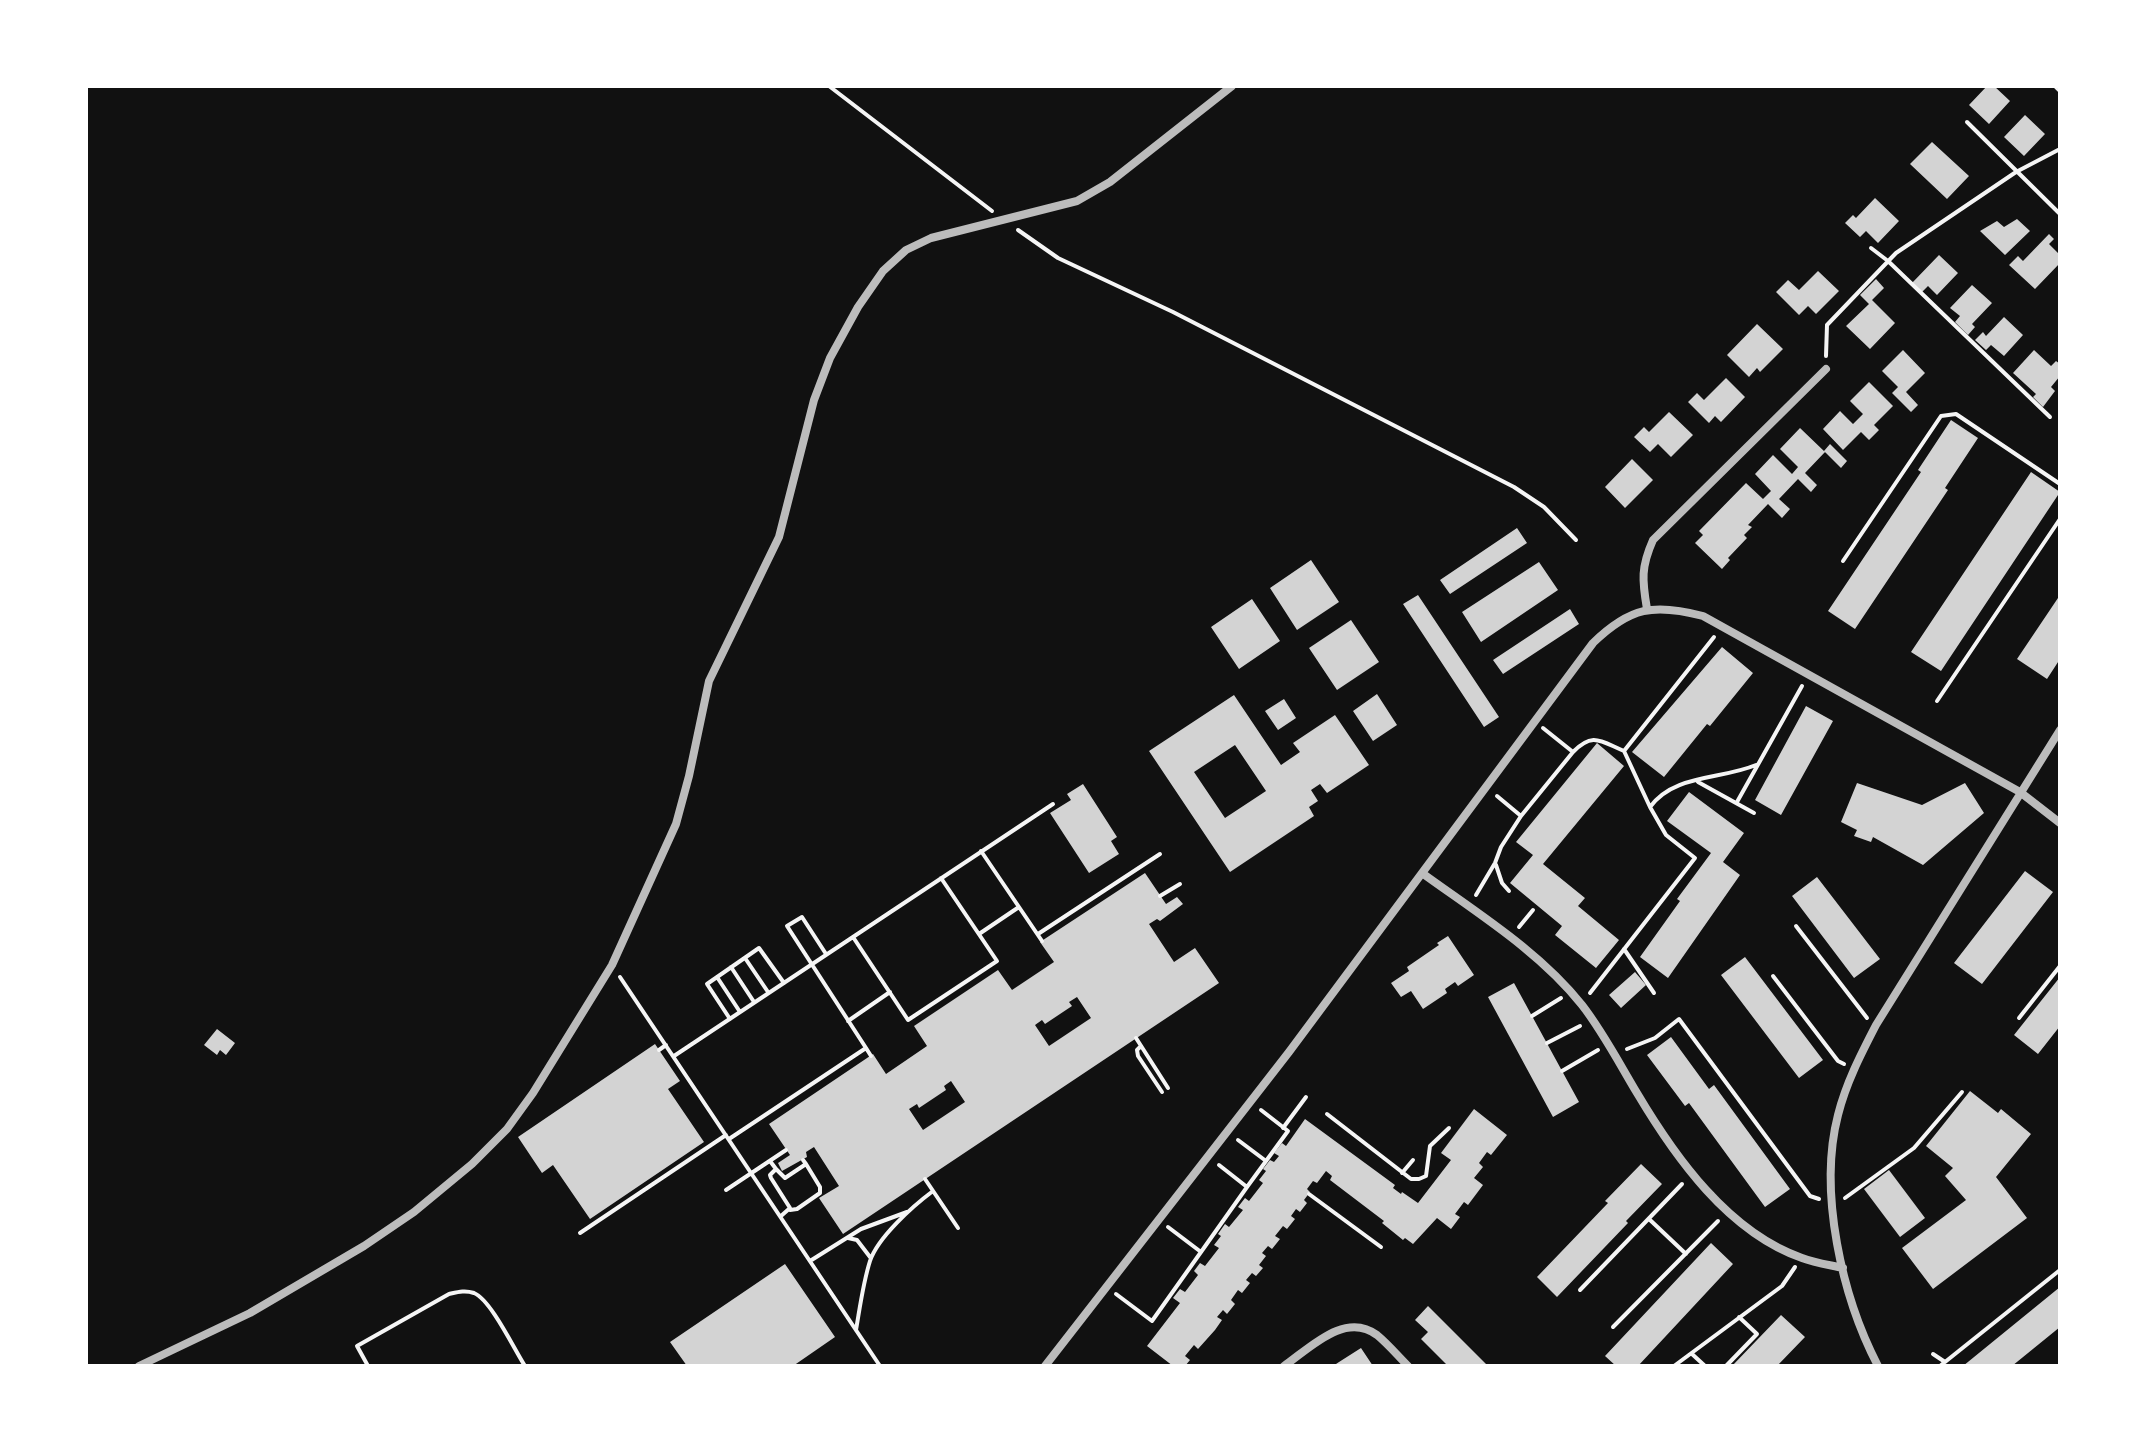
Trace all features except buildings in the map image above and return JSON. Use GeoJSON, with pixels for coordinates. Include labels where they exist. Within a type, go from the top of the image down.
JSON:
{"type":"FeatureCollection","features":[{"type":"Feature","properties":{"kind":"street"},"geometry":{"type":"LineString","coordinates":[[139,1366],[250,1313],[364,1246],[414,1212],[472,1164],[507,1129],[533,1093],[612,965],[676,824],[709,681],[779,537],[814,400],[830,358],[858,307],[883,271],[906,250],[931,238],[1077,201],[1110,182],[1232,86]]}},
{"type":"Feature","properties":{"kind":"street"},"geometry":{"type":"LineString","coordinates":[[1647,609],[1642,576],[1645,557],[1653,540],[1826,369]]}},
{"type":"Feature","properties":{"kind":"street"},"geometry":{"type":"LineString","coordinates":[[1058,1366],[1047,1363],[1250,1102],[1593,643],[1611,626],[1647,609],[1673,608],[1703,616],[2020,792],[2060,823]]}},
{"type":"Feature","properties":{"kind":"street"},"geometry":{"type":"LineString","coordinates":[[1878,1366],[1854,1312],[1831,1204],[1837,1117],[1853,1069],[1876,1025],[2060,730]]}},
{"type":"Feature","properties":{"kind":"street"},"geometry":{"type":"LineString","coordinates":[[1422,873],[1537,958],[1581,1004],[1665,1137],[1692,1173],[1728,1210],[1761,1238],[1801,1258],[1843,1268]]}},
{"type":"Feature","properties":{"kind":"street"},"geometry":{"type":"LineString","coordinates":[[1284,1366],[1333,1332],[1348,1327],[1363,1327],[1377,1335],[1408,1366]]}},
{"type":"Feature","properties":{"kind":"path"},"geometry":{"type":"LineString","coordinates":[[829,86],[1058,258],[1173,312],[1514,487],[1544,507],[1576,540]]}},
{"type":"Feature","properties":{"kind":"path"},"geometry":{"type":"LineString","coordinates":[[2055,86],[2060,91]]}},
{"type":"Feature","properties":{"kind":"path"},"geometry":{"type":"LineString","coordinates":[[1967,122],[2060,214]]}},
{"type":"Feature","properties":{"kind":"path"},"geometry":{"type":"LineString","coordinates":[[1826,369],[1827,325],[1888,261],[1951,214],[2016,172],[2060,149]]}},
{"type":"Feature","properties":{"kind":"path"},"geometry":{"type":"LineString","coordinates":[[1871,248],[2050,417]]}},
{"type":"Feature","properties":{"kind":"path"},"geometry":{"type":"LineString","coordinates":[[1843,561],[1941,416],[1949,413],[1956,414],[2060,484]]}},
{"type":"Feature","properties":{"kind":"path"},"geometry":{"type":"LineString","coordinates":[[1937,701],[2060,519]]}},
{"type":"Feature","properties":{"kind":"path"},"geometry":{"type":"LineString","coordinates":[[1624,751],[1722,626]]}},
{"type":"Feature","properties":{"kind":"path"},"geometry":{"type":"LineString","coordinates":[[1737,802],[1809,674]]}},
{"type":"Feature","properties":{"kind":"path"},"geometry":{"type":"LineString","coordinates":[[1535,722],[1573,752]]}},
{"type":"Feature","properties":{"kind":"path"},"geometry":{"type":"LineString","coordinates":[[1468,907],[1521,816],[1583,742],[1596,739],[1624,751],[1666,835],[1695,858],[1581,1004]]}},
{"type":"Feature","properties":{"kind":"path"},"geometry":{"type":"LineString","coordinates":[[1650,807],[1671,788],[1735,772],[1759,762]]}},
{"type":"Feature","properties":{"kind":"path"},"geometry":{"type":"LineString","coordinates":[[1696,781],[1754,813]]}},
{"type":"Feature","properties":{"kind":"path"},"geometry":{"type":"LineString","coordinates":[[1486,787],[1521,816]]}},
{"type":"Feature","properties":{"kind":"path"},"geometry":{"type":"LineString","coordinates":[[1644,796],[1659,796]]}},
{"type":"Feature","properties":{"kind":"path"},"geometry":{"type":"LineString","coordinates":[[674,1056],[1053,804]]}},
{"type":"Feature","properties":{"kind":"path"},"geometry":{"type":"LineString","coordinates":[[981,851],[1042,941]]}},
{"type":"Feature","properties":{"kind":"path"},"geometry":{"type":"LineString","coordinates":[[1038,934],[1160,854]]}},
{"type":"Feature","properties":{"kind":"path"},"geometry":{"type":"LineString","coordinates":[[1495,863],[1502,883],[1509,891]]}},
{"type":"Feature","properties":{"kind":"path"},"geometry":{"type":"LineString","coordinates":[[853,937],[908,1020],[921,1012],[997,961],[941,878]]}},
{"type":"Feature","properties":{"kind":"path"},"geometry":{"type":"LineString","coordinates":[[1160,896],[1180,884]]}},
{"type":"Feature","properties":{"kind":"path"},"geometry":{"type":"LineString","coordinates":[[979,934],[1019,907]]}},
{"type":"Feature","properties":{"kind":"path"},"geometry":{"type":"LineString","coordinates":[[1511,938],[1533,910]]}},
{"type":"Feature","properties":{"kind":"path"},"geometry":{"type":"LineString","coordinates":[[826,954],[802,917],[787,926],[871,1056]]}},
{"type":"Feature","properties":{"kind":"path"},"geometry":{"type":"LineString","coordinates":[[1796,926],[1862,1014],[1876,1025]]}},
{"type":"Feature","properties":{"kind":"path"},"geometry":{"type":"LineString","coordinates":[[730,1019],[707,984],[759,948],[784,983]]}},
{"type":"Feature","properties":{"kind":"path"},"geometry":{"type":"LineString","coordinates":[[1624,949],[1654,993]]}},
{"type":"Feature","properties":{"kind":"path"},"geometry":{"type":"LineString","coordinates":[[745,958],[769,993]]}},
{"type":"Feature","properties":{"kind":"path"},"geometry":{"type":"LineString","coordinates":[[612,965],[880,1366]]}},
{"type":"Feature","properties":{"kind":"path"},"geometry":{"type":"LineString","coordinates":[[2019,1018],[2060,966]]}},
{"type":"Feature","properties":{"kind":"path"},"geometry":{"type":"LineString","coordinates":[[731,967],[755,1002]]}},
{"type":"Feature","properties":{"kind":"path"},"geometry":{"type":"LineString","coordinates":[[1773,976],[1838,1061],[1853,1069]]}},
{"type":"Feature","properties":{"kind":"path"},"geometry":{"type":"LineString","coordinates":[[717,977],[740,1012]]}},
{"type":"Feature","properties":{"kind":"path"},"geometry":{"type":"LineString","coordinates":[[848,1021],[890,992]]}},
{"type":"Feature","properties":{"kind":"path"},"geometry":{"type":"LineString","coordinates":[[1532,1016],[1571,993]]}},
{"type":"Feature","properties":{"kind":"path"},"geometry":{"type":"LineString","coordinates":[[1547,1043],[1592,1019]]}},
{"type":"Feature","properties":{"kind":"path"},"geometry":{"type":"LineString","coordinates":[[1614,1054],[1655,1038],[1679,1019],[1810,1196],[1831,1204],[1849,1197],[1914,1148],[1962,1092]]}},
{"type":"Feature","properties":{"kind":"path"},"geometry":{"type":"LineString","coordinates":[[1136,1038],[1168,1088]]}},
{"type":"Feature","properties":{"kind":"path"},"geometry":{"type":"LineString","coordinates":[[1562,1071],[1608,1044]]}},
{"type":"Feature","properties":{"kind":"path"},"geometry":{"type":"LineString","coordinates":[[659,1050],[666,1045]]}},
{"type":"Feature","properties":{"kind":"path"},"geometry":{"type":"LineString","coordinates":[[1141,1046],[1137,1050],[1138,1056],[1162,1092]]}},
{"type":"Feature","properties":{"kind":"path"},"geometry":{"type":"LineString","coordinates":[[580,1233],[866,1048]]}},
{"type":"Feature","properties":{"kind":"path"},"geometry":{"type":"LineString","coordinates":[[1283,1128],[1306,1097]]}},
{"type":"Feature","properties":{"kind":"path"},"geometry":{"type":"LineString","coordinates":[[1106,1287],[1152,1321],[1288,1131],[1250,1102]]}},
{"type":"Feature","properties":{"kind":"path"},"geometry":{"type":"LineString","coordinates":[[1327,1114],[1411,1179],[1426,1176],[1430,1146],[1449,1128]]}},
{"type":"Feature","properties":{"kind":"path"},"geometry":{"type":"LineString","coordinates":[[1227,1132],[1267,1162]]}},
{"type":"Feature","properties":{"kind":"path"},"geometry":{"type":"LineString","coordinates":[[726,1190],[786,1150]]}},
{"type":"Feature","properties":{"kind":"path"},"geometry":{"type":"LineString","coordinates":[[1208,1156],[1247,1187]]}},
{"type":"Feature","properties":{"kind":"path"},"geometry":{"type":"LineString","coordinates":[[1402,1173],[1413,1160]]}},
{"type":"Feature","properties":{"kind":"path"},"geometry":{"type":"LineString","coordinates":[[770,1161],[785,1178],[804,1162],[820,1187],[820,1193],[797,1209],[780,1216]]}},
{"type":"Feature","properties":{"kind":"path"},"geometry":{"type":"LineString","coordinates":[[776,1169],[770,1175],[790,1210]]}},
{"type":"Feature","properties":{"kind":"path"},"geometry":{"type":"LineString","coordinates":[[1580,1290],[1692,1173]]}},
{"type":"Feature","properties":{"kind":"path"},"geometry":{"type":"LineString","coordinates":[[925,1179],[958,1228]]}},
{"type":"Feature","properties":{"kind":"path"},"geometry":{"type":"LineString","coordinates":[[856,1330],[871,1258],[881,1242],[933,1191]]}},
{"type":"Feature","properties":{"kind":"path"},"geometry":{"type":"LineString","coordinates":[[1309,1194],[1381,1247]]}},
{"type":"Feature","properties":{"kind":"path"},"geometry":{"type":"LineString","coordinates":[[1613,1327],[1728,1210]]}},
{"type":"Feature","properties":{"kind":"path"},"geometry":{"type":"LineString","coordinates":[[810,1261],[871,1224],[910,1211]]}},
{"type":"Feature","properties":{"kind":"path"},"geometry":{"type":"LineString","coordinates":[[1649,1219],[1686,1254]]}},
{"type":"Feature","properties":{"kind":"path"},"geometry":{"type":"LineString","coordinates":[[1158,1220],[1201,1252]]}},
{"type":"Feature","properties":{"kind":"path"},"geometry":{"type":"LineString","coordinates":[[846,1238],[857,1240],[871,1258]]}},
{"type":"Feature","properties":{"kind":"path"},"geometry":{"type":"LineString","coordinates":[[1674,1366],[1782,1286],[1801,1258]]}},
{"type":"Feature","properties":{"kind":"path"},"geometry":{"type":"LineString","coordinates":[[1940,1366],[2060,1270]]}},
{"type":"Feature","properties":{"kind":"path"},"geometry":{"type":"LineString","coordinates":[[368,1366],[357,1346],[449,1294],[464,1291],[478,1294],[525,1366]]}},
{"type":"Feature","properties":{"kind":"path"},"geometry":{"type":"LineString","coordinates":[[1726,1366],[1757,1334],[1739,1317]]}},
{"type":"Feature","properties":{"kind":"path"},"geometry":{"type":"LineString","coordinates":[[1691,1354],[1705,1366]]}},
{"type":"Feature","properties":{"kind":"path"},"geometry":{"type":"LineString","coordinates":[[1933,1354],[1945,1362]]}}]}
